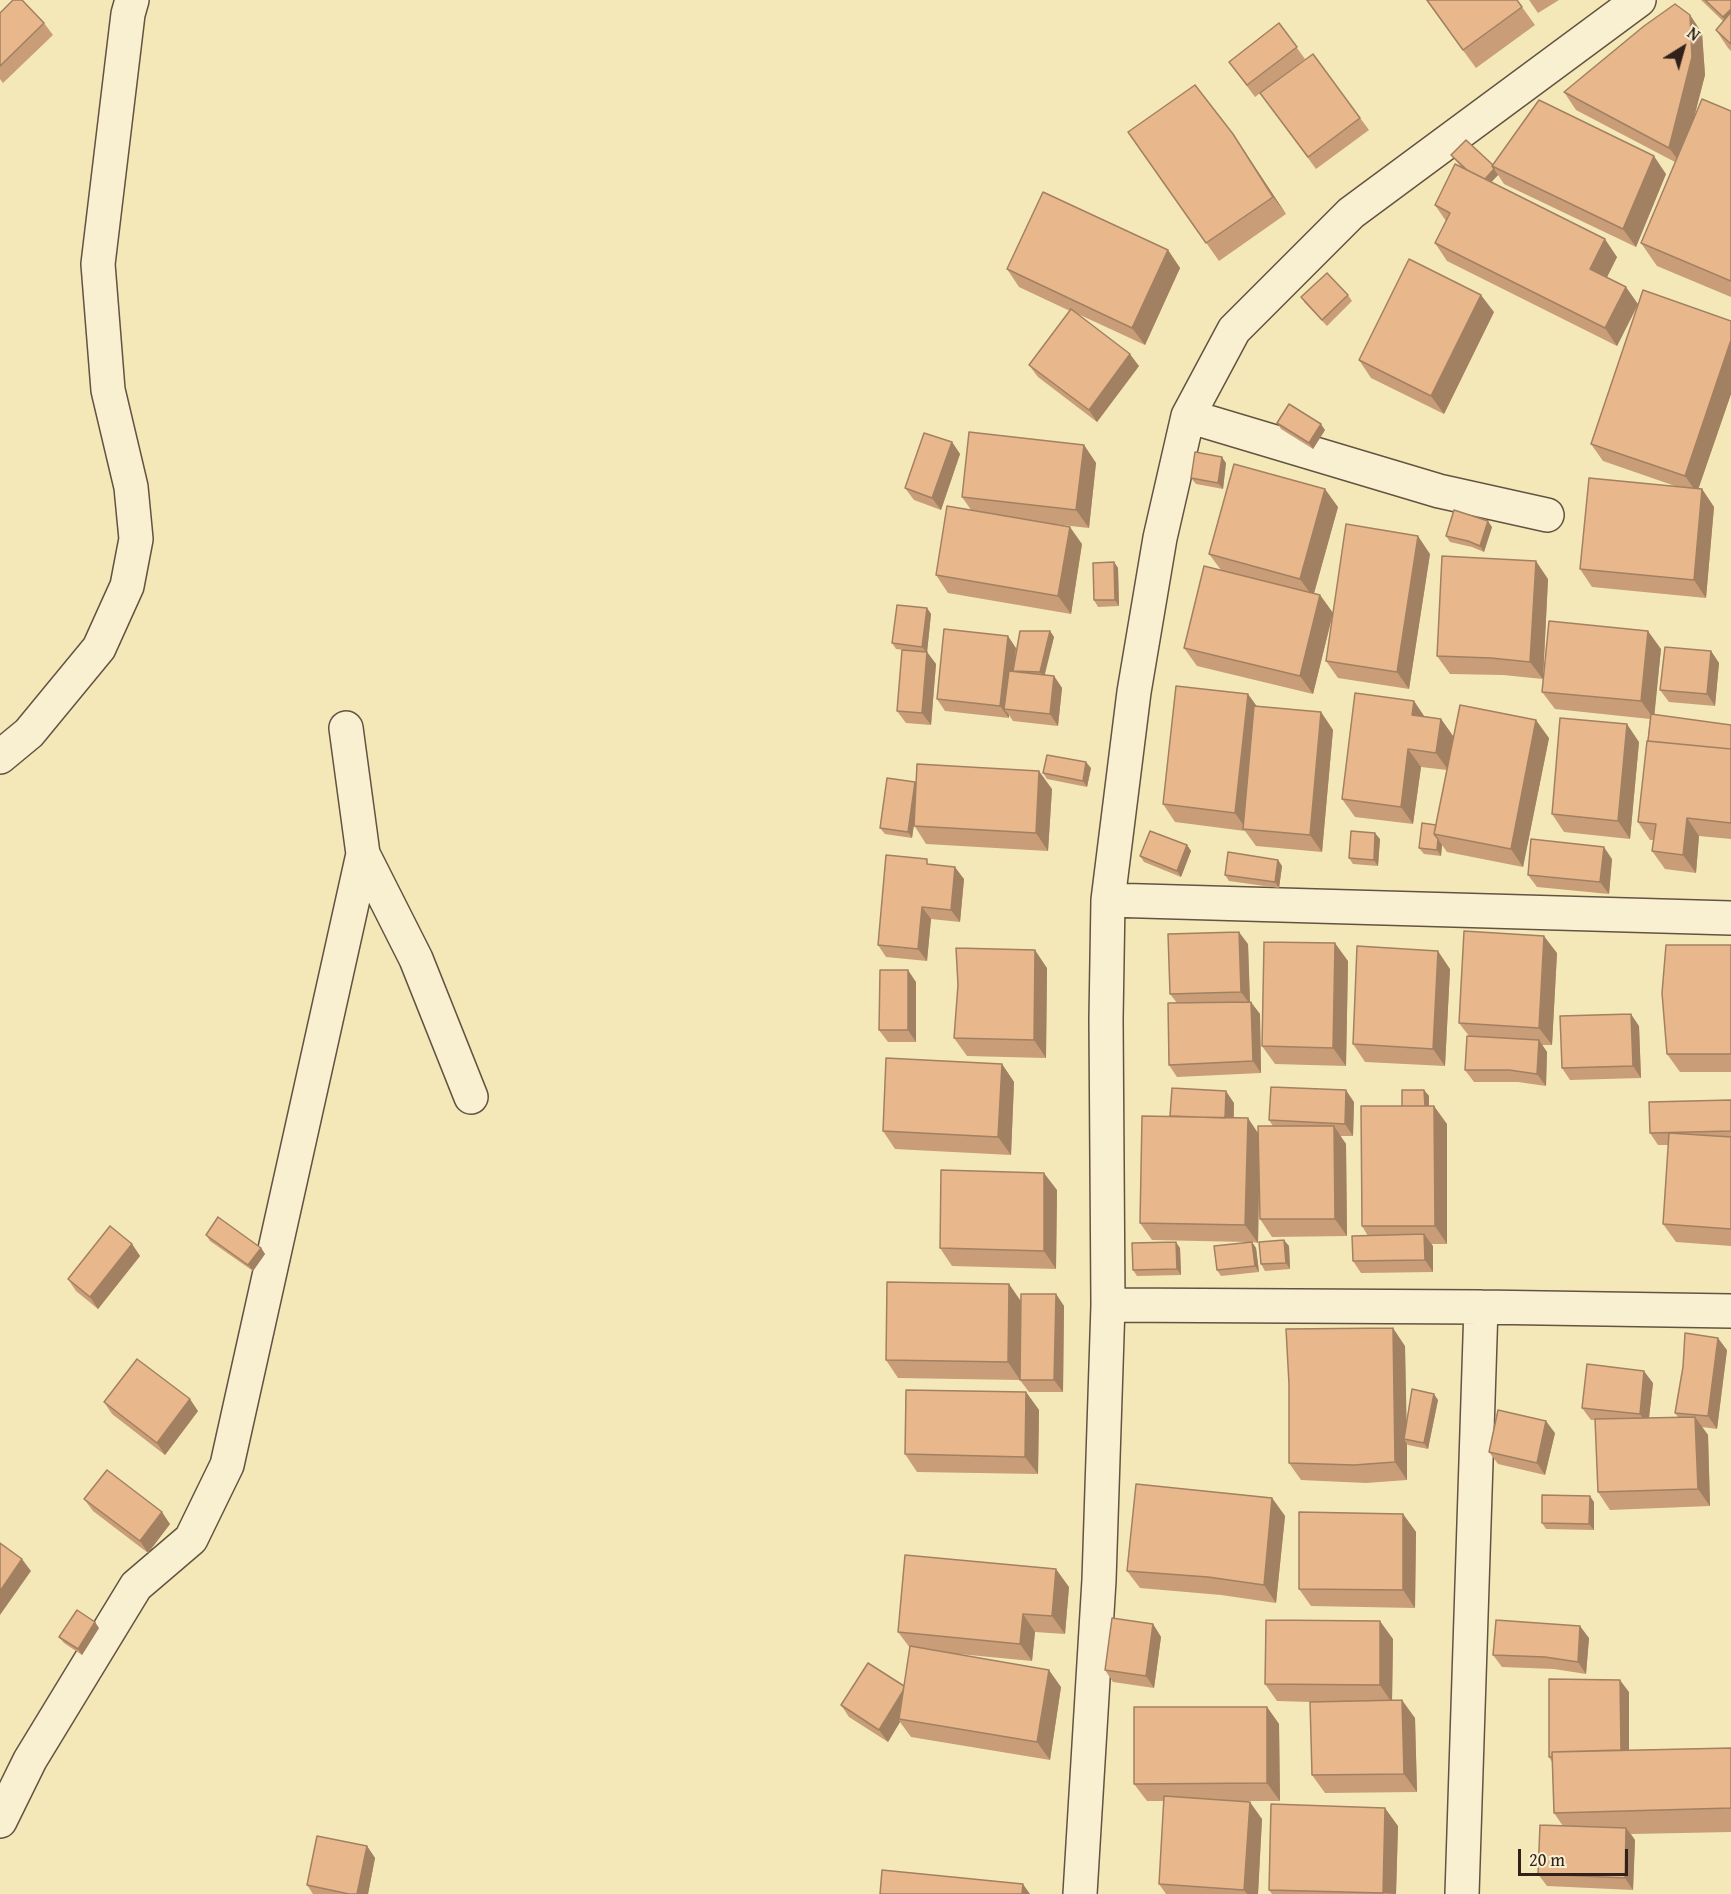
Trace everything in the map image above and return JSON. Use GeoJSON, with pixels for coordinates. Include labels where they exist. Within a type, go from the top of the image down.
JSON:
{"type":"FeatureCollection","features":[{"type":"Feature","properties":{"kind":"street"},"geometry":{"type":"LineString","coordinates":[[0,757],[29,733],[99,648],[127,586],[136,539],[131,487],[108,390],[98,264],[128,14],[132,0]]}},
{"type":"Feature","properties":{"kind":"street"},"geometry":{"type":"LineString","coordinates":[[1080,1894],[1099,1580],[1108,1305],[1106,1019],[1108,900],[1134,692],[1160,538],[1188,416],[1234,330],[1352,213],[1639,0]]}},
{"type":"Feature","properties":{"kind":"street"},"geometry":{"type":"LineString","coordinates":[[1188,416],[1439,491],[1547,515]]}},
{"type":"Feature","properties":{"kind":"street"},"geometry":{"type":"LineString","coordinates":[[346,728],[363,854],[416,959],[471,1097]]}},
{"type":"Feature","properties":{"kind":"street"},"geometry":{"type":"LineString","coordinates":[[0,1821],[30,1760],[136,1586],[191,1539],[227,1465],[363,854]]}},
{"type":"Feature","properties":{"kind":"street"},"geometry":{"type":"LineString","coordinates":[[1108,900],[1731,918]]}},
{"type":"Feature","properties":{"kind":"street"},"geometry":{"type":"LineString","coordinates":[[1108,1305],[1731,1311]]}},
{"type":"Feature","properties":{"kind":"street"},"geometry":{"type":"LineString","coordinates":[[1462,1894],[1481,1307]]}},
{"type":"Feature","properties":{"kind":"building"},"geometry":{"type":"Polygon","coordinates":[[[13,0],[22,0],[44,23],[0,66],[0,13],[13,0]]]}},
{"type":"Feature","properties":{"kind":"building"},"geometry":{"type":"Polygon","coordinates":[[[1427,0],[1517,0],[1522,7],[1463,50],[1427,0]]]}},
{"type":"Feature","properties":{"kind":"building"},"geometry":{"type":"Polygon","coordinates":[[[1705,0],[1731,0],[1731,9],[1723,17],[1705,0]]]}},
{"type":"Feature","properties":{"kind":"building"},"geometry":{"type":"Polygon","coordinates":[[[1675,4],[1690,15],[1692,57],[1669,148],[1564,92],[1644,26],[1675,4]]]}},
{"type":"Feature","properties":{"kind":"building"},"geometry":{"type":"Polygon","coordinates":[[[1731,12],[1731,44],[1716,30],[1731,12]]]}},
{"type":"Feature","properties":{"kind":"building"},"geometry":{"type":"Polygon","coordinates":[[[1279,23],[1297,47],[1247,85],[1229,62],[1279,23]]]}},
{"type":"Feature","properties":{"kind":"building"},"geometry":{"type":"Polygon","coordinates":[[[1313,54],[1360,118],[1308,157],[1260,93],[1313,54]]]}},
{"type":"Feature","properties":{"kind":"building"},"geometry":{"type":"Polygon","coordinates":[[[1195,85],[1233,134],[1273,197],[1206,243],[1128,132],[1195,85]]]}},
{"type":"Feature","properties":{"kind":"building"},"geometry":{"type":"Polygon","coordinates":[[[1702,99],[1731,111],[1731,281],[1641,243],[1702,99]]]}},
{"type":"Feature","properties":{"kind":"building"},"geometry":{"type":"Polygon","coordinates":[[[1539,100],[1654,156],[1623,229],[1492,166],[1539,100]]]}},
{"type":"Feature","properties":{"kind":"building"},"geometry":{"type":"Polygon","coordinates":[[[1466,140],[1493,165],[1494,169],[1485,179],[1467,170],[1451,155],[1466,140]]]}},
{"type":"Feature","properties":{"kind":"building"},"geometry":{"type":"Polygon","coordinates":[[[1455,164],[1605,239],[1590,269],[1626,287],[1605,328],[1435,243],[1450,213],[1435,205],[1455,164]]]}},
{"type":"Feature","properties":{"kind":"building"},"geometry":{"type":"Polygon","coordinates":[[[1043,192],[1168,250],[1132,328],[1007,269],[1043,192]]]}},
{"type":"Feature","properties":{"kind":"building"},"geometry":{"type":"Polygon","coordinates":[[[1409,259],[1481,295],[1431,396],[1359,360],[1409,259]]]}},
{"type":"Feature","properties":{"kind":"building"},"geometry":{"type":"Polygon","coordinates":[[[1327,273],[1348,295],[1322,320],[1301,297],[1327,273]]]}},
{"type":"Feature","properties":{"kind":"building"},"geometry":{"type":"Polygon","coordinates":[[[1643,290],[1731,321],[1731,340],[1685,476],[1591,444],[1643,290]]]}},
{"type":"Feature","properties":{"kind":"building"},"geometry":{"type":"Polygon","coordinates":[[[1071,309],[1130,354],[1089,410],[1029,365],[1071,309]]]}},
{"type":"Feature","properties":{"kind":"building"},"geometry":{"type":"Polygon","coordinates":[[[1289,404],[1321,424],[1309,443],[1277,423],[1289,404]]]}},
{"type":"Feature","properties":{"kind":"building"},"geometry":{"type":"Polygon","coordinates":[[[969,432],[1084,445],[1076,510],[962,497],[969,432]]]}},
{"type":"Feature","properties":{"kind":"building"},"geometry":{"type":"Polygon","coordinates":[[[924,433],[952,442],[932,498],[905,488],[924,433]]]}},
{"type":"Feature","properties":{"kind":"building"},"geometry":{"type":"Polygon","coordinates":[[[1195,452],[1222,457],[1218,483],[1191,478],[1195,452]]]}},
{"type":"Feature","properties":{"kind":"building"},"geometry":{"type":"Polygon","coordinates":[[[1234,464],[1325,489],[1300,579],[1209,554],[1234,464]]]}},
{"type":"Feature","properties":{"kind":"building"},"geometry":{"type":"Polygon","coordinates":[[[1589,478],[1702,489],[1694,580],[1580,569],[1589,478]]]}},
{"type":"Feature","properties":{"kind":"building"},"geometry":{"type":"Polygon","coordinates":[[[947,506],[1070,527],[1058,596],[936,575],[947,506]]]}},
{"type":"Feature","properties":{"kind":"building"},"geometry":{"type":"Polygon","coordinates":[[[1454,510],[1488,521],[1480,546],[1446,536],[1454,510]]]}},
{"type":"Feature","properties":{"kind":"building"},"geometry":{"type":"Polygon","coordinates":[[[1346,524],[1418,536],[1397,672],[1326,661],[1346,524]]]}},
{"type":"Feature","properties":{"kind":"building"},"geometry":{"type":"Polygon","coordinates":[[[1442,556],[1536,561],[1530,662],[1437,656],[1442,556]]]}},
{"type":"Feature","properties":{"kind":"building"},"geometry":{"type":"Polygon","coordinates":[[[1114,562],[1115,600],[1094,600],[1093,563],[1114,562]]]}},
{"type":"Feature","properties":{"kind":"building"},"geometry":{"type":"Polygon","coordinates":[[[1204,566],[1320,595],[1300,676],[1184,648],[1204,566]]]}},
{"type":"Feature","properties":{"kind":"building"},"geometry":{"type":"Polygon","coordinates":[[[897,605],[927,608],[922,647],[892,643],[897,605]]]}},
{"type":"Feature","properties":{"kind":"building"},"geometry":{"type":"Polygon","coordinates":[[[1549,621],[1648,631],[1641,701],[1542,692],[1549,621]]]}},
{"type":"Feature","properties":{"kind":"building"},"geometry":{"type":"Polygon","coordinates":[[[944,629],[1008,636],[1000,706],[937,699],[944,629]]]}},
{"type":"Feature","properties":{"kind":"building"},"geometry":{"type":"Polygon","coordinates":[[[1020,631],[1050,631],[1040,672],[1013,671],[1020,631]]]}},
{"type":"Feature","properties":{"kind":"building"},"geometry":{"type":"Polygon","coordinates":[[[1665,647],[1711,651],[1707,694],[1660,690],[1665,647]]]}},
{"type":"Feature","properties":{"kind":"building"},"geometry":{"type":"Polygon","coordinates":[[[902,650],[927,652],[922,713],[897,711],[902,650]]]}},
{"type":"Feature","properties":{"kind":"building"},"geometry":{"type":"Polygon","coordinates":[[[1009,671],[1054,676],[1050,714],[1004,709],[1009,671]]]}},
{"type":"Feature","properties":{"kind":"building"},"geometry":{"type":"Polygon","coordinates":[[[1176,686],[1248,694],[1235,813],[1163,804],[1176,686]]]}},
{"type":"Feature","properties":{"kind":"building"},"geometry":{"type":"Polygon","coordinates":[[[1355,693],[1414,701],[1412,715],[1441,719],[1436,753],[1408,749],[1401,807],[1342,799],[1355,693]]]}},
{"type":"Feature","properties":{"kind":"building"},"geometry":{"type":"Polygon","coordinates":[[[1460,705],[1536,720],[1511,849],[1434,834],[1460,705]]]}},
{"type":"Feature","properties":{"kind":"building"},"geometry":{"type":"Polygon","coordinates":[[[1254,706],[1321,712],[1310,835],[1243,829],[1254,706]]]}},
{"type":"Feature","properties":{"kind":"building"},"geometry":{"type":"Polygon","coordinates":[[[1651,714],[1731,725],[1731,749],[1648,741],[1651,714]]]}},
{"type":"Feature","properties":{"kind":"building"},"geometry":{"type":"Polygon","coordinates":[[[1560,718],[1627,724],[1618,821],[1552,814],[1560,718]]]}},
{"type":"Feature","properties":{"kind":"building"},"geometry":{"type":"Polygon","coordinates":[[[1647,741],[1731,749],[1731,823],[1687,818],[1683,855],[1652,851],[1656,824],[1638,822],[1647,741]]]}},
{"type":"Feature","properties":{"kind":"building"},"geometry":{"type":"Polygon","coordinates":[[[1047,755],[1086,762],[1083,781],[1043,773],[1047,755]]]}},
{"type":"Feature","properties":{"kind":"building"},"geometry":{"type":"Polygon","coordinates":[[[917,764],[1039,771],[1036,833],[914,826],[917,764]]]}},
{"type":"Feature","properties":{"kind":"building"},"geometry":{"type":"Polygon","coordinates":[[[887,778],[915,782],[908,832],[880,828],[887,778]]]}},
{"type":"Feature","properties":{"kind":"building"},"geometry":{"type":"Polygon","coordinates":[[[1422,823],[1436,825],[1434,834],[1438,839],[1437,850],[1419,848],[1422,823]]]}},
{"type":"Feature","properties":{"kind":"building"},"geometry":{"type":"Polygon","coordinates":[[[1150,831],[1187,845],[1177,871],[1140,856],[1150,831]]]}},
{"type":"Feature","properties":{"kind":"building"},"geometry":{"type":"Polygon","coordinates":[[[1351,831],[1375,833],[1374,860],[1349,858],[1351,831]]]}},
{"type":"Feature","properties":{"kind":"building"},"geometry":{"type":"Polygon","coordinates":[[[1531,839],[1604,847],[1600,882],[1528,875],[1531,839]]]}},
{"type":"Feature","properties":{"kind":"building"},"geometry":{"type":"Polygon","coordinates":[[[1228,852],[1278,860],[1275,882],[1225,875],[1228,852]]]}},
{"type":"Feature","properties":{"kind":"building"},"geometry":{"type":"Polygon","coordinates":[[[886,855],[927,859],[927,864],[955,867],[951,910],[922,907],[918,949],[878,945],[886,855]]]}},
{"type":"Feature","properties":{"kind":"building"},"geometry":{"type":"Polygon","coordinates":[[[1464,931],[1544,936],[1539,1028],[1459,1023],[1464,931]]]}},
{"type":"Feature","properties":{"kind":"building"},"geometry":{"type":"Polygon","coordinates":[[[1239,932],[1241,992],[1170,994],[1168,934],[1239,932]]]}},
{"type":"Feature","properties":{"kind":"building"},"geometry":{"type":"Polygon","coordinates":[[[1264,942],[1335,943],[1333,1048],[1262,1046],[1264,942]]]}},
{"type":"Feature","properties":{"kind":"building"},"geometry":{"type":"Polygon","coordinates":[[[1666,945],[1731,945],[1731,1054],[1667,1054],[1662,993],[1666,945]]]}},
{"type":"Feature","properties":{"kind":"building"},"geometry":{"type":"Polygon","coordinates":[[[1357,946],[1438,951],[1433,1049],[1353,1044],[1357,946]]]}},
{"type":"Feature","properties":{"kind":"building"},"geometry":{"type":"Polygon","coordinates":[[[956,948],[1035,950],[1034,1040],[954,1038],[958,985],[956,948]]]}},
{"type":"Feature","properties":{"kind":"building"},"geometry":{"type":"Polygon","coordinates":[[[880,970],[908,970],[908,1030],[879,1030],[880,970]]]}},
{"type":"Feature","properties":{"kind":"building"},"geometry":{"type":"Polygon","coordinates":[[[1251,1002],[1253,1061],[1169,1065],[1168,1003],[1251,1002]]]}},
{"type":"Feature","properties":{"kind":"building"},"geometry":{"type":"Polygon","coordinates":[[[1631,1014],[1633,1066],[1562,1068],[1560,1016],[1631,1014]]]}},
{"type":"Feature","properties":{"kind":"building"},"geometry":{"type":"Polygon","coordinates":[[[1467,1036],[1539,1040],[1537,1074],[1509,1070],[1465,1070],[1467,1036]]]}},
{"type":"Feature","properties":{"kind":"building"},"geometry":{"type":"Polygon","coordinates":[[[886,1058],[1002,1064],[998,1137],[883,1131],[886,1058]]]}},
{"type":"Feature","properties":{"kind":"building"},"geometry":{"type":"Polygon","coordinates":[[[1271,1087],[1346,1090],[1345,1124],[1269,1120],[1271,1087]]]}},
{"type":"Feature","properties":{"kind":"building"},"geometry":{"type":"Polygon","coordinates":[[[1172,1088],[1226,1091],[1225,1118],[1170,1116],[1172,1088]]]}},
{"type":"Feature","properties":{"kind":"building"},"geometry":{"type":"Polygon","coordinates":[[[1402,1090],[1424,1090],[1425,1106],[1402,1106],[1402,1090]]]}},
{"type":"Feature","properties":{"kind":"building"},"geometry":{"type":"Polygon","coordinates":[[[1731,1100],[1731,1131],[1650,1133],[1649,1102],[1731,1100]]]}},
{"type":"Feature","properties":{"kind":"building"},"geometry":{"type":"Polygon","coordinates":[[[1361,1106],[1434,1106],[1435,1226],[1362,1226],[1361,1106]]]}},
{"type":"Feature","properties":{"kind":"building"},"geometry":{"type":"Polygon","coordinates":[[[1142,1116],[1248,1118],[1245,1225],[1140,1223],[1142,1116]]]}},
{"type":"Feature","properties":{"kind":"building"},"geometry":{"type":"Polygon","coordinates":[[[1258,1126],[1334,1126],[1335,1219],[1260,1219],[1258,1126]]]}},
{"type":"Feature","properties":{"kind":"building"},"geometry":{"type":"Polygon","coordinates":[[[1669,1133],[1731,1137],[1731,1229],[1663,1224],[1669,1133]]]}},
{"type":"Feature","properties":{"kind":"building"},"geometry":{"type":"Polygon","coordinates":[[[941,1170],[1044,1173],[1044,1251],[940,1248],[941,1170]]]}},
{"type":"Feature","properties":{"kind":"building"},"geometry":{"type":"Polygon","coordinates":[[[218,1217],[261,1248],[248,1265],[206,1235],[218,1217]]]}},
{"type":"Feature","properties":{"kind":"building"},"geometry":{"type":"Polygon","coordinates":[[[110,1226],[132,1244],[90,1297],[68,1279],[110,1226]]]}},
{"type":"Feature","properties":{"kind":"building"},"geometry":{"type":"Polygon","coordinates":[[[1424,1234],[1425,1260],[1353,1261],[1352,1236],[1424,1234]]]}},
{"type":"Feature","properties":{"kind":"building"},"geometry":{"type":"Polygon","coordinates":[[[1284,1240],[1286,1263],[1261,1264],[1259,1242],[1284,1240]]]}},
{"type":"Feature","properties":{"kind":"building"},"geometry":{"type":"Polygon","coordinates":[[[1176,1242],[1177,1269],[1133,1270],[1132,1243],[1176,1242]]]}},
{"type":"Feature","properties":{"kind":"building"},"geometry":{"type":"Polygon","coordinates":[[[1252,1242],[1255,1266],[1217,1270],[1214,1246],[1252,1242]]]}},
{"type":"Feature","properties":{"kind":"building"},"geometry":{"type":"Polygon","coordinates":[[[887,1282],[1009,1284],[1008,1362],[886,1360],[887,1282]]]}},
{"type":"Feature","properties":{"kind":"building"},"geometry":{"type":"Polygon","coordinates":[[[1021,1294],[1056,1294],[1054,1380],[1020,1380],[1021,1294]]]}},
{"type":"Feature","properties":{"kind":"building"},"geometry":{"type":"Polygon","coordinates":[[[1393,1328],[1395,1462],[1354,1465],[1289,1463],[1286,1329],[1393,1328]]]}},
{"type":"Feature","properties":{"kind":"building"},"geometry":{"type":"Polygon","coordinates":[[[1685,1333],[1718,1338],[1708,1416],[1675,1413],[1683,1367],[1685,1333]]]}},
{"type":"Feature","properties":{"kind":"building"},"geometry":{"type":"Polygon","coordinates":[[[137,1359],[190,1399],[157,1443],[104,1402],[137,1359]]]}},
{"type":"Feature","properties":{"kind":"building"},"geometry":{"type":"Polygon","coordinates":[[[1587,1364],[1644,1371],[1640,1414],[1582,1408],[1587,1364]]]}},
{"type":"Feature","properties":{"kind":"building"},"geometry":{"type":"Polygon","coordinates":[[[1412,1389],[1434,1394],[1424,1443],[1404,1439],[1412,1389]]]}},
{"type":"Feature","properties":{"kind":"building"},"geometry":{"type":"Polygon","coordinates":[[[906,1390],[1026,1392],[1025,1457],[905,1454],[906,1390]]]}},
{"type":"Feature","properties":{"kind":"building"},"geometry":{"type":"Polygon","coordinates":[[[1498,1410],[1546,1421],[1537,1463],[1489,1452],[1498,1410]]]}},
{"type":"Feature","properties":{"kind":"building"},"geometry":{"type":"Polygon","coordinates":[[[1695,1417],[1698,1489],[1598,1492],[1595,1419],[1695,1417]]]}},
{"type":"Feature","properties":{"kind":"building"},"geometry":{"type":"Polygon","coordinates":[[[107,1470],[162,1512],[140,1541],[84,1499],[107,1470]]]}},
{"type":"Feature","properties":{"kind":"building"},"geometry":{"type":"Polygon","coordinates":[[[1136,1484],[1272,1498],[1264,1585],[1208,1577],[1127,1571],[1136,1484]]]}},
{"type":"Feature","properties":{"kind":"building"},"geometry":{"type":"Polygon","coordinates":[[[1542,1495],[1590,1496],[1589,1524],[1542,1523],[1542,1495]]]}},
{"type":"Feature","properties":{"kind":"building"},"geometry":{"type":"Polygon","coordinates":[[[1299,1512],[1403,1514],[1403,1590],[1299,1589],[1299,1512]]]}},
{"type":"Feature","properties":{"kind":"building"},"geometry":{"type":"Polygon","coordinates":[[[0,1543],[22,1559],[0,1591],[0,1543]]]}},
{"type":"Feature","properties":{"kind":"building"},"geometry":{"type":"Polygon","coordinates":[[[905,1555],[1056,1569],[1052,1616],[1023,1614],[1020,1644],[898,1632],[905,1555]]]}},
{"type":"Feature","properties":{"kind":"building"},"geometry":{"type":"Polygon","coordinates":[[[77,1610],[95,1622],[78,1649],[59,1637],[77,1610]]]}},
{"type":"Feature","properties":{"kind":"building"},"geometry":{"type":"Polygon","coordinates":[[[1112,1618],[1153,1624],[1146,1676],[1105,1670],[1112,1618]]]}},
{"type":"Feature","properties":{"kind":"building"},"geometry":{"type":"Polygon","coordinates":[[[1266,1620],[1380,1621],[1380,1685],[1265,1684],[1266,1620]]]}},
{"type":"Feature","properties":{"kind":"building"},"geometry":{"type":"Polygon","coordinates":[[[1496,1620],[1580,1626],[1578,1662],[1545,1657],[1493,1655],[1496,1620]]]}},
{"type":"Feature","properties":{"kind":"building"},"geometry":{"type":"Polygon","coordinates":[[[910,1646],[1049,1670],[1037,1742],[899,1719],[910,1646]]]}},
{"type":"Feature","properties":{"kind":"building"},"geometry":{"type":"Polygon","coordinates":[[[868,1663],[904,1686],[879,1730],[841,1705],[868,1663]]]}},
{"type":"Feature","properties":{"kind":"building"},"geometry":{"type":"Polygon","coordinates":[[[1549,1679],[1620,1680],[1621,1750],[1552,1752],[1552,1757],[1549,1757],[1549,1679]]]}},
{"type":"Feature","properties":{"kind":"building"},"geometry":{"type":"Polygon","coordinates":[[[1402,1700],[1404,1774],[1312,1775],[1310,1702],[1402,1700]]]}},
{"type":"Feature","properties":{"kind":"building"},"geometry":{"type":"Polygon","coordinates":[[[1134,1707],[1267,1707],[1267,1783],[1134,1784],[1134,1707]]]}},
{"type":"Feature","properties":{"kind":"building"},"geometry":{"type":"Polygon","coordinates":[[[1731,1748],[1731,1808],[1554,1813],[1552,1752],[1731,1748]]]}},
{"type":"Feature","properties":{"kind":"building"},"geometry":{"type":"Polygon","coordinates":[[[1164,1796],[1250,1802],[1244,1890],[1159,1884],[1164,1796]]]}},
{"type":"Feature","properties":{"kind":"building"},"geometry":{"type":"Polygon","coordinates":[[[1271,1804],[1385,1808],[1383,1893],[1269,1890],[1271,1804]]]}},
{"type":"Feature","properties":{"kind":"building"},"geometry":{"type":"Polygon","coordinates":[[[1540,1825],[1626,1828],[1625,1878],[1538,1874],[1540,1825]]]}},
{"type":"Feature","properties":{"kind":"building"},"geometry":{"type":"Polygon","coordinates":[[[317,1836],[367,1846],[357,1894],[307,1885],[317,1836]]]}},
{"type":"Feature","properties":{"kind":"building"},"geometry":{"type":"Polygon","coordinates":[[[882,1870],[1023,1884],[1022,1894],[880,1894],[882,1870]]]}}]}
